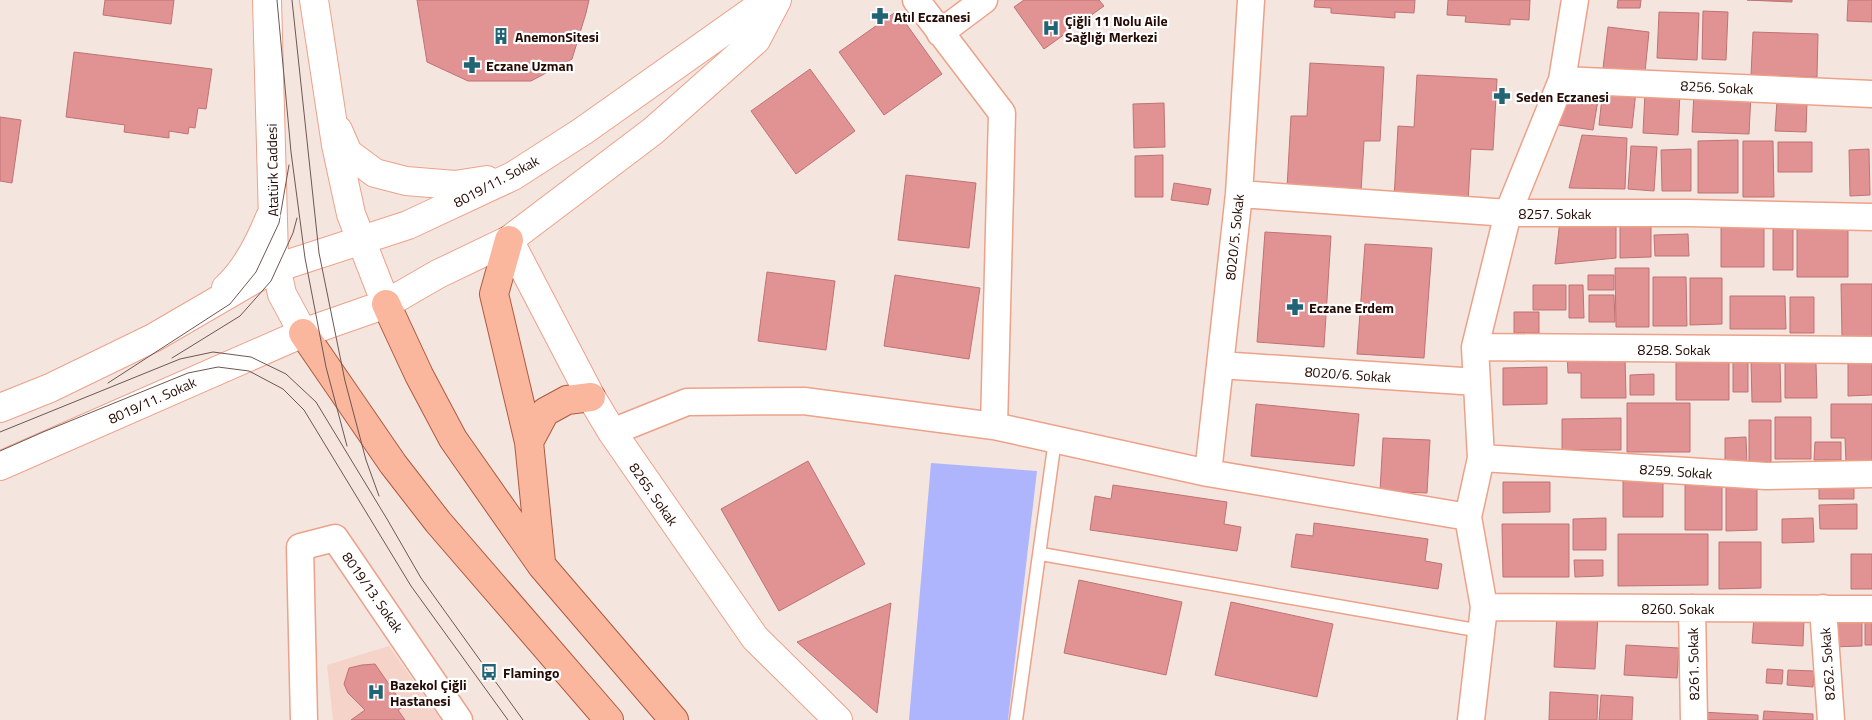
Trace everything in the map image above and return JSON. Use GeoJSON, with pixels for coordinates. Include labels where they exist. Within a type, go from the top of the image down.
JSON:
{"type":"FeatureCollection","features":[{"type":"Feature","properties":{"kind":"main road"},"geometry":{"type":"LineString","coordinates":[[510,240],[494,294],[529,442],[542,566]]}},
{"type":"Feature","properties":{"kind":"main road"},"geometry":{"type":"LineString","coordinates":[[386,304],[419,375],[453,438],[542,566],[674,720]]}},
{"type":"Feature","properties":{"kind":"main road"},"geometry":{"type":"LineString","coordinates":[[304,333],[392,464],[432,514],[609,720]]}},
{"type":"Feature","properties":{"kind":"main road"},"geometry":{"type":"LineString","coordinates":[[529,442],[545,412],[567,400],[591,397]]}},
{"type":"Feature","properties":{"kind":"street","name":"Atatürk Caddesi"},"geometry":{"type":"LineString","coordinates":[[267,0],[274,257],[282,294],[304,333]]}},
{"type":"Feature","properties":{"kind":"street"},"geometry":{"type":"LineString","coordinates":[[314,0],[336,145],[351,214],[386,304]]}},
{"type":"Feature","properties":{"kind":"street","name":"8019/11. Sokak"},"geometry":{"type":"LineString","coordinates":[[0,408],[50,388],[136,346],[270,270],[408,225],[513,176],[583,131],[768,0]]}},
{"type":"Feature","properties":{"kind":"street","name":"8019/11. Sokak"},"geometry":{"type":"LineString","coordinates":[[0,466],[304,333],[386,304],[438,274],[510,240],[654,131],[756,40],[777,0]]}},
{"type":"Feature","properties":{"kind":"street"},"geometry":{"type":"LineString","coordinates":[[916,0],[1002,114],[994,426]]}},
{"type":"Feature","properties":{"kind":"street"},"geometry":{"type":"LineString","coordinates":[[940,33],[984,0]]}},
{"type":"Feature","properties":{"kind":"street","name":"8020/5. Sokak"},"geometry":{"type":"LineString","coordinates":[[1208,473],[1239,194],[1251,0]]}},
{"type":"Feature","properties":{"kind":"street"},"geometry":{"type":"LineString","coordinates":[[1471,720],[1482,619],[1468,517],[1481,458],[1475,347],[1508,212],[1562,80],[1575,0]]}},
{"type":"Feature","properties":{"kind":"street","name":"8256. Sokak"},"geometry":{"type":"LineString","coordinates":[[1562,80],[1872,94]]}},
{"type":"Feature","properties":{"kind":"street"},"geometry":{"type":"LineString","coordinates":[[331,116],[348,153],[375,173],[406,181],[455,185],[513,176]]}},
{"type":"Feature","properties":{"kind":"street","name":"8257. Sokak"},"geometry":{"type":"LineString","coordinates":[[1239,194],[1508,212],[1872,217]]}},
{"type":"Feature","properties":{"kind":"street","name":"8019/11. Sokak"},"geometry":{"type":"LineString","coordinates":[[198,312],[235,280],[251,256],[272,211]]}},
{"type":"Feature","properties":{"kind":"street","name":"8265. Sokak"},"geometry":{"type":"LineString","coordinates":[[510,240],[591,397],[612,432],[755,638],[838,720]]}},
{"type":"Feature","properties":{"kind":"street","name":"8258. Sokak"},"geometry":{"type":"LineString","coordinates":[[1475,347],[1872,350]]}},
{"type":"Feature","properties":{"kind":"street","name":"8020/6. Sokak"},"geometry":{"type":"LineString","coordinates":[[1220,365],[1477,382]]}},
{"type":"Feature","properties":{"kind":"street"},"geometry":{"type":"LineString","coordinates":[[612,432],[687,402],[804,401],[994,426],[1208,473],[1468,517]]}},
{"type":"Feature","properties":{"kind":"street","name":"8259. Sokak"},"geometry":{"type":"LineString","coordinates":[[1481,458],[1766,476],[1872,474]]}},
{"type":"Feature","properties":{"kind":"street","name":"8019/13. Sokak"},"geometry":{"type":"LineString","coordinates":[[304,720],[300,547],[335,538],[459,720]]}},
{"type":"Feature","properties":{"kind":"street","name":"8260. Sokak"},"geometry":{"type":"LineString","coordinates":[[1482,619],[1692,608],[1872,609]]}},
{"type":"Feature","properties":{"kind":"street","name":"8261. Sokak"},"geometry":{"type":"LineString","coordinates":[[1692,608],[1694,720]]}},
{"type":"Feature","properties":{"kind":"street","name":"8262. Sokak"},"geometry":{"type":"LineString","coordinates":[[1823,608],[1831,720]]}},
{"type":"Feature","properties":{"kind":"lane"},"geometry":{"type":"LineString","coordinates":[[1016,720],[1055,440]]}},
{"type":"Feature","properties":{"kind":"lane"},"geometry":{"type":"LineString","coordinates":[[1040,554],[1482,619]]}},
{"type":"Feature","properties":{"kind":"shaded area"},"geometry":{"type":"Polygon","coordinates":[[[931,463],[1037,471],[1008,720],[909,720],[931,463]]]}},
{"type":"Feature","properties":{"kind":"shaded area","name":"Bazekol Çiğli Hastanesi"},"geometry":{"type":"Polygon","coordinates":[[[389,646],[441,720],[333,720],[327,665],[389,646]]]}},
{"type":"Feature","properties":{"kind":"building"},"geometry":{"type":"Polygon","coordinates":[[[105,0],[174,0],[171,24],[103,15],[105,0]]]}},
{"type":"Feature","properties":{"kind":"building","name":"AnemonSitesi"},"geometry":{"type":"Polygon","coordinates":[[[417,0],[589,0],[572,59],[531,81],[468,81],[427,62],[417,0]]]}},
{"type":"Feature","properties":{"kind":"building","name":"Çiğli 11 Nolu Aile Sağlığı Merkezi"},"geometry":{"type":"Polygon","coordinates":[[[1024,0],[1099,0],[1104,6],[1044,49],[1014,7],[1024,0]]]}},
{"type":"Feature","properties":{"kind":"building"},"geometry":{"type":"Polygon","coordinates":[[[1315,0],[1415,0],[1414,13],[1395,12],[1395,18],[1331,13],[1331,8],[1314,7],[1315,0]]]}},
{"type":"Feature","properties":{"kind":"building"},"geometry":{"type":"Polygon","coordinates":[[[1448,0],[1530,0],[1529,20],[1510,19],[1510,25],[1465,22],[1466,16],[1447,15],[1448,0]]]}},
{"type":"Feature","properties":{"kind":"building"},"geometry":{"type":"Polygon","coordinates":[[[1618,0],[1641,0],[1640,8],[1617,8],[1618,0]]]}},
{"type":"Feature","properties":{"kind":"building"},"geometry":{"type":"Polygon","coordinates":[[[1747,0],[1792,0],[1792,2],[1747,0]]]}},
{"type":"Feature","properties":{"kind":"building"},"geometry":{"type":"Polygon","coordinates":[[[1848,0],[1872,0],[1872,22],[1847,21],[1848,0]]]}},
{"type":"Feature","properties":{"kind":"building"},"geometry":{"type":"Polygon","coordinates":[[[897,11],[942,74],[884,115],[839,52],[897,11]]]}},
{"type":"Feature","properties":{"kind":"building"},"geometry":{"type":"Polygon","coordinates":[[[1703,11],[1728,12],[1726,60],[1702,59],[1703,11]]]}},
{"type":"Feature","properties":{"kind":"building"},"geometry":{"type":"Polygon","coordinates":[[[1659,12],[1699,13],[1697,60],[1657,58],[1659,12]]]}},
{"type":"Feature","properties":{"kind":"building"},"geometry":{"type":"Polygon","coordinates":[[[1608,27],[1649,32],[1645,72],[1603,68],[1608,27]]]}},
{"type":"Feature","properties":{"kind":"building"},"geometry":{"type":"Polygon","coordinates":[[[1753,32],[1818,34],[1817,77],[1751,75],[1753,32]]]}},
{"type":"Feature","properties":{"kind":"building"},"geometry":{"type":"Polygon","coordinates":[[[74,52],[212,69],[206,109],[198,108],[195,128],[189,127],[188,134],[169,131],[169,138],[124,132],[125,125],[66,117],[74,52]]]}},
{"type":"Feature","properties":{"kind":"building"},"geometry":{"type":"Polygon","coordinates":[[[1310,63],[1384,67],[1380,141],[1364,141],[1361,192],[1287,188],[1291,116],[1307,116],[1310,63]]]}},
{"type":"Feature","properties":{"kind":"building"},"geometry":{"type":"Polygon","coordinates":[[[810,69],[855,131],[796,174],[751,111],[810,69]]]}},
{"type":"Feature","properties":{"kind":"building"},"geometry":{"type":"Polygon","coordinates":[[[1417,75],[1497,79],[1493,150],[1471,149],[1468,203],[1394,199],[1398,126],[1414,127],[1417,75]]]}},
{"type":"Feature","properties":{"kind":"building"},"geometry":{"type":"Polygon","coordinates":[[[1603,88],[1636,91],[1632,128],[1599,125],[1603,88]]]}},
{"type":"Feature","properties":{"kind":"building"},"geometry":{"type":"Polygon","coordinates":[[[1563,89],[1599,94],[1593,130],[1558,125],[1563,89]]]}},
{"type":"Feature","properties":{"kind":"building"},"geometry":{"type":"Polygon","coordinates":[[[1645,92],[1680,93],[1678,135],[1643,133],[1645,92]]]}},
{"type":"Feature","properties":{"kind":"building"},"geometry":{"type":"Polygon","coordinates":[[[1694,92],[1751,94],[1749,134],[1692,132],[1694,92]]]}},
{"type":"Feature","properties":{"kind":"building"},"geometry":{"type":"Polygon","coordinates":[[[1777,101],[1807,102],[1806,132],[1775,131],[1777,101]]]}},
{"type":"Feature","properties":{"kind":"building"},"geometry":{"type":"Polygon","coordinates":[[[1164,103],[1165,147],[1134,148],[1133,104],[1164,103]]]}},
{"type":"Feature","properties":{"kind":"building"},"geometry":{"type":"Polygon","coordinates":[[[0,117],[21,120],[12,183],[0,181],[0,117]]]}},
{"type":"Feature","properties":{"kind":"building"},"geometry":{"type":"Polygon","coordinates":[[[1582,135],[1627,138],[1625,189],[1569,188],[1582,135]]]}},
{"type":"Feature","properties":{"kind":"building"},"geometry":{"type":"Polygon","coordinates":[[[1738,140],[1738,193],[1698,193],[1698,141],[1738,140]]]}},
{"type":"Feature","properties":{"kind":"building"},"geometry":{"type":"Polygon","coordinates":[[[1743,141],[1773,141],[1774,197],[1743,197],[1743,141]]]}},
{"type":"Feature","properties":{"kind":"building"},"geometry":{"type":"Polygon","coordinates":[[[1778,142],[1812,142],[1812,172],[1778,172],[1778,142]]]}},
{"type":"Feature","properties":{"kind":"building"},"geometry":{"type":"Polygon","coordinates":[[[1631,146],[1657,147],[1654,191],[1628,189],[1631,146]]]}},
{"type":"Feature","properties":{"kind":"building"},"geometry":{"type":"Polygon","coordinates":[[[1691,149],[1691,191],[1662,191],[1661,150],[1691,149]]]}},
{"type":"Feature","properties":{"kind":"building"},"geometry":{"type":"Polygon","coordinates":[[[1869,149],[1870,195],[1850,196],[1849,150],[1869,149]]]}},
{"type":"Feature","properties":{"kind":"building"},"geometry":{"type":"Polygon","coordinates":[[[1163,155],[1163,197],[1135,197],[1135,156],[1163,155]]]}},
{"type":"Feature","properties":{"kind":"building"},"geometry":{"type":"Polygon","coordinates":[[[906,175],[976,183],[969,248],[898,240],[906,175]]]}},
{"type":"Feature","properties":{"kind":"building"},"geometry":{"type":"Polygon","coordinates":[[[1174,183],[1211,189],[1208,205],[1171,200],[1174,183]]]}},
{"type":"Feature","properties":{"kind":"building"},"geometry":{"type":"Polygon","coordinates":[[[1620,219],[1651,219],[1651,257],[1620,258],[1620,219]]]}},
{"type":"Feature","properties":{"kind":"building"},"geometry":{"type":"Polygon","coordinates":[[[1560,220],[1616,220],[1616,258],[1555,264],[1560,220]]]}},
{"type":"Feature","properties":{"kind":"building"},"geometry":{"type":"Polygon","coordinates":[[[1797,221],[1848,221],[1848,277],[1797,277],[1797,221]]]}},
{"type":"Feature","properties":{"kind":"building"},"geometry":{"type":"Polygon","coordinates":[[[1793,223],[1793,270],[1773,270],[1773,224],[1793,223]]]}},
{"type":"Feature","properties":{"kind":"building"},"geometry":{"type":"Polygon","coordinates":[[[1764,226],[1764,267],[1721,267],[1721,227],[1764,226]]]}},
{"type":"Feature","properties":{"kind":"building"},"geometry":{"type":"Polygon","coordinates":[[[1265,232],[1331,236],[1324,347],[1257,342],[1265,232]]]}},
{"type":"Feature","properties":{"kind":"building"},"geometry":{"type":"Polygon","coordinates":[[[1688,234],[1689,256],[1655,256],[1654,235],[1688,234]]]}},
{"type":"Feature","properties":{"kind":"building"},"geometry":{"type":"Polygon","coordinates":[[[1365,244],[1432,248],[1424,358],[1357,354],[1365,244]]]}},
{"type":"Feature","properties":{"kind":"building"},"geometry":{"type":"Polygon","coordinates":[[[1615,268],[1649,268],[1649,327],[1616,327],[1615,268]]]}},
{"type":"Feature","properties":{"kind":"building"},"geometry":{"type":"Polygon","coordinates":[[[767,272],[835,281],[826,350],[758,341],[767,272]]]}},
{"type":"Feature","properties":{"kind":"building"},"geometry":{"type":"Polygon","coordinates":[[[895,275],[980,288],[969,359],[884,346],[895,275]]]}},
{"type":"Feature","properties":{"kind":"building"},"geometry":{"type":"Polygon","coordinates":[[[1588,275],[1614,275],[1614,290],[1588,290],[1588,275]]]}},
{"type":"Feature","properties":{"kind":"building"},"geometry":{"type":"Polygon","coordinates":[[[1653,277],[1686,277],[1687,326],[1653,326],[1653,277]]]}},
{"type":"Feature","properties":{"kind":"building"},"geometry":{"type":"Polygon","coordinates":[[[1690,278],[1722,278],[1722,324],[1690,325],[1690,278]]]}},
{"type":"Feature","properties":{"kind":"building"},"geometry":{"type":"Polygon","coordinates":[[[1841,284],[1872,284],[1872,337],[1842,337],[1841,284]]]}},
{"type":"Feature","properties":{"kind":"building"},"geometry":{"type":"Polygon","coordinates":[[[1533,285],[1566,285],[1566,310],[1533,310],[1533,285]]]}},
{"type":"Feature","properties":{"kind":"building"},"geometry":{"type":"Polygon","coordinates":[[[1569,285],[1583,285],[1584,318],[1569,318],[1569,285]]]}},
{"type":"Feature","properties":{"kind":"building"},"geometry":{"type":"Polygon","coordinates":[[[1589,295],[1614,295],[1615,322],[1589,322],[1589,295]]]}},
{"type":"Feature","properties":{"kind":"building"},"geometry":{"type":"Polygon","coordinates":[[[1730,296],[1785,296],[1786,329],[1730,329],[1730,296]]]}},
{"type":"Feature","properties":{"kind":"building"},"geometry":{"type":"Polygon","coordinates":[[[1790,297],[1814,297],[1814,333],[1790,333],[1790,297]]]}},
{"type":"Feature","properties":{"kind":"building"},"geometry":{"type":"Polygon","coordinates":[[[1514,312],[1539,312],[1539,333],[1514,333],[1514,312]]]}},
{"type":"Feature","properties":{"kind":"building"},"geometry":{"type":"Polygon","coordinates":[[[1567,356],[1625,356],[1626,398],[1581,398],[1581,373],[1568,373],[1567,356]]]}},
{"type":"Feature","properties":{"kind":"building"},"geometry":{"type":"Polygon","coordinates":[[[1733,357],[1748,357],[1748,392],[1733,392],[1733,357]]]}},
{"type":"Feature","properties":{"kind":"building"},"geometry":{"type":"Polygon","coordinates":[[[1848,357],[1872,357],[1872,395],[1848,396],[1848,357]]]}},
{"type":"Feature","properties":{"kind":"building"},"geometry":{"type":"Polygon","coordinates":[[[1676,358],[1729,358],[1729,400],[1676,400],[1676,358]]]}},
{"type":"Feature","properties":{"kind":"building"},"geometry":{"type":"Polygon","coordinates":[[[1751,361],[1780,361],[1781,402],[1752,402],[1751,361]]]}},
{"type":"Feature","properties":{"kind":"building"},"geometry":{"type":"Polygon","coordinates":[[[1785,363],[1816,363],[1817,398],[1785,398],[1785,363]]]}},
{"type":"Feature","properties":{"kind":"building"},"geometry":{"type":"Polygon","coordinates":[[[1547,367],[1547,404],[1503,405],[1503,368],[1547,367]]]}},
{"type":"Feature","properties":{"kind":"building"},"geometry":{"type":"Polygon","coordinates":[[[1654,374],[1654,395],[1630,395],[1630,375],[1654,374]]]}},
{"type":"Feature","properties":{"kind":"building"},"geometry":{"type":"Polygon","coordinates":[[[1627,403],[1690,403],[1690,452],[1627,452],[1627,403]]]}},
{"type":"Feature","properties":{"kind":"building"},"geometry":{"type":"Polygon","coordinates":[[[1256,404],[1359,414],[1354,466],[1251,456],[1256,404]]]}},
{"type":"Feature","properties":{"kind":"building"},"geometry":{"type":"Polygon","coordinates":[[[1831,404],[1872,404],[1872,463],[1846,463],[1845,438],[1831,438],[1831,404]]]}},
{"type":"Feature","properties":{"kind":"building"},"geometry":{"type":"Polygon","coordinates":[[[1775,417],[1811,417],[1811,459],[1775,459],[1775,417]]]}},
{"type":"Feature","properties":{"kind":"building"},"geometry":{"type":"Polygon","coordinates":[[[1621,418],[1621,450],[1562,450],[1562,419],[1621,418]]]}},
{"type":"Feature","properties":{"kind":"building"},"geometry":{"type":"Polygon","coordinates":[[[1749,420],[1771,420],[1771,462],[1749,462],[1749,420]]]}},
{"type":"Feature","properties":{"kind":"building"},"geometry":{"type":"Polygon","coordinates":[[[1746,437],[1747,464],[1725,465],[1725,438],[1746,437]]]}},
{"type":"Feature","properties":{"kind":"building"},"geometry":{"type":"Polygon","coordinates":[[[1383,438],[1430,440],[1427,493],[1380,491],[1383,438]]]}},
{"type":"Feature","properties":{"kind":"building"},"geometry":{"type":"Polygon","coordinates":[[[1815,442],[1841,442],[1841,460],[1814,460],[1815,442]]]}},
{"type":"Feature","properties":{"kind":"building"},"geometry":{"type":"Polygon","coordinates":[[[808,461],[865,564],[779,611],[721,509],[808,461]]]}},
{"type":"Feature","properties":{"kind":"building"},"geometry":{"type":"Polygon","coordinates":[[[1623,476],[1663,476],[1663,517],[1623,517],[1623,476]]]}},
{"type":"Feature","properties":{"kind":"building"},"geometry":{"type":"Polygon","coordinates":[[[1854,480],[1854,499],[1819,499],[1819,481],[1854,480]]]}},
{"type":"Feature","properties":{"kind":"building"},"geometry":{"type":"Polygon","coordinates":[[[1503,482],[1550,482],[1550,512],[1503,513],[1503,482]]]}},
{"type":"Feature","properties":{"kind":"building"},"geometry":{"type":"Polygon","coordinates":[[[1113,485],[1227,502],[1224,524],[1241,527],[1237,551],[1090,530],[1095,496],[1111,499],[1113,485]]]}},
{"type":"Feature","properties":{"kind":"building"},"geometry":{"type":"Polygon","coordinates":[[[1685,485],[1722,485],[1722,530],[1685,530],[1685,485]]]}},
{"type":"Feature","properties":{"kind":"building"},"geometry":{"type":"Polygon","coordinates":[[[1726,487],[1757,487],[1757,530],[1726,531],[1726,487]]]}},
{"type":"Feature","properties":{"kind":"building"},"geometry":{"type":"Polygon","coordinates":[[[1857,504],[1857,529],[1820,529],[1819,505],[1857,504]]]}},
{"type":"Feature","properties":{"kind":"building"},"geometry":{"type":"Polygon","coordinates":[[[1606,518],[1606,550],[1573,550],[1573,519],[1606,518]]]}},
{"type":"Feature","properties":{"kind":"building"},"geometry":{"type":"Polygon","coordinates":[[[1813,518],[1814,542],[1782,543],[1782,519],[1813,518]]]}},
{"type":"Feature","properties":{"kind":"building"},"geometry":{"type":"Polygon","coordinates":[[[1314,523],[1428,539],[1425,561],[1442,564],[1438,589],[1291,567],[1296,534],[1313,536],[1314,523]]]}},
{"type":"Feature","properties":{"kind":"building"},"geometry":{"type":"Polygon","coordinates":[[[1502,524],[1569,524],[1569,577],[1503,577],[1502,524]]]}},
{"type":"Feature","properties":{"kind":"building"},"geometry":{"type":"Polygon","coordinates":[[[1618,534],[1708,534],[1708,585],[1618,586],[1618,534]]]}},
{"type":"Feature","properties":{"kind":"building"},"geometry":{"type":"Polygon","coordinates":[[[1719,542],[1761,542],[1761,588],[1719,589],[1719,542]]]}},
{"type":"Feature","properties":{"kind":"building"},"geometry":{"type":"Polygon","coordinates":[[[1851,554],[1872,554],[1872,589],[1851,589],[1851,554]]]}},
{"type":"Feature","properties":{"kind":"building"},"geometry":{"type":"Polygon","coordinates":[[[1574,560],[1603,560],[1603,576],[1575,577],[1574,560]]]}},
{"type":"Feature","properties":{"kind":"building"},"geometry":{"type":"Polygon","coordinates":[[[1079,580],[1182,602],[1166,675],[1064,653],[1079,580]]]}},
{"type":"Feature","properties":{"kind":"building"},"geometry":{"type":"Polygon","coordinates":[[[1231,602],[1333,624],[1317,697],[1215,675],[1231,602]]]}},
{"type":"Feature","properties":{"kind":"building"},"geometry":{"type":"Polygon","coordinates":[[[891,603],[877,713],[797,642],[891,603]]]}},
{"type":"Feature","properties":{"kind":"building"},"geometry":{"type":"Polygon","coordinates":[[[1557,614],[1598,616],[1595,669],[1554,667],[1557,614]]]}},
{"type":"Feature","properties":{"kind":"building"},"geometry":{"type":"Polygon","coordinates":[[[1754,616],[1804,619],[1803,646],[1752,643],[1754,616]]]}},
{"type":"Feature","properties":{"kind":"building"},"geometry":{"type":"Polygon","coordinates":[[[1865,617],[1872,617],[1872,645],[1865,645],[1865,617]]]}},
{"type":"Feature","properties":{"kind":"building"},"geometry":{"type":"Polygon","coordinates":[[[1830,619],[1862,619],[1862,646],[1830,647],[1830,619]]]}},
{"type":"Feature","properties":{"kind":"building"},"geometry":{"type":"Polygon","coordinates":[[[1626,645],[1679,648],[1677,678],[1624,675],[1626,645]]]}},
{"type":"Feature","properties":{"kind":"building"},"geometry":{"type":"Polygon","coordinates":[[[375,664],[404,706],[398,710],[405,720],[351,720],[365,710],[348,693],[344,684],[349,668],[375,664]]]}},
{"type":"Feature","properties":{"kind":"building"},"geometry":{"type":"Polygon","coordinates":[[[1767,669],[1783,670],[1782,684],[1766,683],[1767,669]]]}},
{"type":"Feature","properties":{"kind":"building"},"geometry":{"type":"Polygon","coordinates":[[[1788,670],[1814,671],[1813,687],[1787,685],[1788,670]]]}},
{"type":"Feature","properties":{"kind":"building"},"geometry":{"type":"Polygon","coordinates":[[[1550,692],[1598,695],[1597,720],[1549,720],[1550,692]]]}},
{"type":"Feature","properties":{"kind":"building"},"geometry":{"type":"Polygon","coordinates":[[[1601,695],[1633,697],[1632,720],[1599,720],[1601,695]]]}},
{"type":"Feature","properties":{"kind":"building"},"geometry":{"type":"Polygon","coordinates":[[[1764,711],[1813,714],[1813,720],[1763,720],[1764,711]]]}},
{"type":"Feature","properties":{"kind":"building"},"geometry":{"type":"Polygon","coordinates":[[[1700,712],[1758,715],[1758,720],[1700,720],[1700,712]]]}},
{"type":"Feature","properties":{"kind":"tram line"},"geometry":{"type":"LineString","coordinates":[[277,0],[291,152],[305,258],[326,367],[347,446]]}},
{"type":"Feature","properties":{"kind":"tram line"},"geometry":{"type":"LineString","coordinates":[[292,0],[319,253],[345,381],[366,460],[379,496]]}},
{"type":"Feature","properties":{"kind":"tram line"},"geometry":{"type":"LineString","coordinates":[[108,383],[230,304],[256,272],[279,223],[289,165]]}},
{"type":"Feature","properties":{"kind":"tram line"},"geometry":{"type":"LineString","coordinates":[[172,358],[240,316],[271,281],[293,233],[297,218]]}},
{"type":"Feature","properties":{"kind":"tram line"},"geometry":{"type":"LineString","coordinates":[[0,432],[180,359],[213,352],[251,357],[286,374],[316,402],[421,578],[523,720]]}},
{"type":"Feature","properties":{"kind":"tram line"},"geometry":{"type":"LineString","coordinates":[[0,451],[188,373],[218,367],[249,371],[283,389],[304,410],[411,586],[508,720]]}},
{"type":"Feature","properties":{"kind":"place","name":"Atıl Eczanesi"},"geometry":{"type":"Point","coordinates":[880,16]}},
{"type":"Feature","properties":{"kind":"place","name":"Çiğli 11 Nolu Aile Sağlığı Merkezi"},"geometry":{"type":"Point","coordinates":[1051,28]}},
{"type":"Feature","properties":{"kind":"place","name":"AnemonSitesi"},"geometry":{"type":"Point","coordinates":[501,36]}},
{"type":"Feature","properties":{"kind":"place","name":"Eczane Uzman"},"geometry":{"type":"Point","coordinates":[472,65]}},
{"type":"Feature","properties":{"kind":"place","name":"Seden Eczanesi"},"geometry":{"type":"Point","coordinates":[1502,96]}},
{"type":"Feature","properties":{"kind":"place","name":"Eczane Erdem"},"geometry":{"type":"Point","coordinates":[1295,307]}},
{"type":"Feature","properties":{"kind":"place","name":"Flamingo"},"geometry":{"type":"Point","coordinates":[489,672]}},
{"type":"Feature","properties":{"kind":"place","name":"Bazekol Çiğli Hastanesi"},"geometry":{"type":"Point","coordinates":[376,692]}}]}
